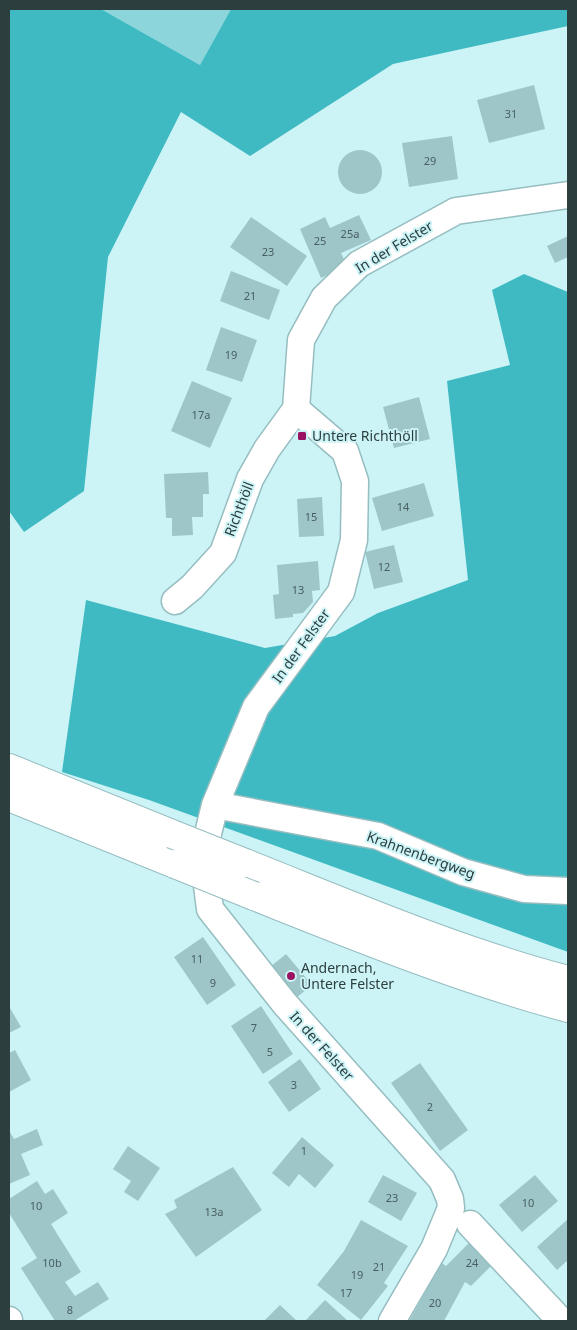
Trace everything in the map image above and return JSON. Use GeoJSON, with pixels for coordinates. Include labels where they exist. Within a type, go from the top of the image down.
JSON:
{"type":"FeatureCollection","features":[{"type":"Feature","properties":{"kind":"highway"},"geometry":{"type":"LineString","coordinates":[[9,768],[376,915],[472,951],[562,979]]}},
{"type":"Feature","properties":{"kind":"highway"},"geometry":{"type":"LineString","coordinates":[[9,798],[424,963],[558,1005]]}},
{"type":"Feature","properties":{"kind":"street","name":"In der Felster"},"geometry":{"type":"LineString","coordinates":[[392,1321],[434,1249],[451,1208],[450,1199],[442,1180],[285,1004],[210,909],[203,854],[215,805],[256,707],[341,592],[354,540],[355,481],[345,451],[296,409],[301,340],[324,298],[359,264],[456,211],[568,194]]}},
{"type":"Feature","properties":{"kind":"street","name":"Richthöll"},"geometry":{"type":"LineString","coordinates":[[175,601],[192,587],[223,553],[250,479],[267,449],[296,409]]}},
{"type":"Feature","properties":{"kind":"street","name":"Krahnenbergweg"},"geometry":{"type":"LineString","coordinates":[[215,805],[378,836],[463,872],[524,889],[568,891]]}},
{"type":"Feature","properties":{"kind":"street"},"geometry":{"type":"LineString","coordinates":[[470,1224],[560,1321]]}},
{"type":"Feature","properties":{"kind":"shaded area"},"geometry":{"type":"Polygon","coordinates":[[[9,9],[101,9],[200,65],[231,9],[568,9],[568,26],[393,64],[250,156],[181,112],[108,257],[84,491],[24,532],[9,511],[9,9]]]}},
{"type":"Feature","properties":{"kind":"shaded area"},"geometry":{"type":"Polygon","coordinates":[[[101,9],[231,9],[200,65],[101,9]]]}},
{"type":"Feature","properties":{"kind":"shaded area"},"geometry":{"type":"Polygon","coordinates":[[[524,274],[568,292],[568,952],[149,800],[62,772],[86,600],[265,648],[335,636],[378,613],[468,580],[447,381],[510,365],[492,290],[524,274]]]}},
{"type":"Feature","properties":{"kind":"building"},"geometry":{"type":"Polygon","coordinates":[[[534,85],[545,129],[489,143],[477,100],[534,85]]]}},
{"type":"Feature","properties":{"kind":"building"},"geometry":{"type":"Polygon","coordinates":[[[452,136],[458,179],[409,187],[402,143],[452,136]]]}},
{"type":"Feature","properties":{"kind":"building"},"geometry":{"type":"Polygon","coordinates":[[[360,150],[372,154],[378,160],[382,172],[378,184],[372,190],[360,194],[348,190],[342,184],[338,172],[342,160],[348,154],[360,150]]]}},
{"type":"Feature","properties":{"kind":"building"},"geometry":{"type":"Polygon","coordinates":[[[359,215],[371,240],[341,253],[347,266],[321,278],[300,229],[325,217],[330,228],[359,215]]]}},
{"type":"Feature","properties":{"kind":"building"},"geometry":{"type":"Polygon","coordinates":[[[251,217],[307,256],[287,286],[230,247],[251,217]]]}},
{"type":"Feature","properties":{"kind":"building"},"geometry":{"type":"Polygon","coordinates":[[[568,236],[568,257],[555,263],[547,246],[568,236]]]}},
{"type":"Feature","properties":{"kind":"building"},"geometry":{"type":"Polygon","coordinates":[[[231,271],[280,290],[269,320],[220,301],[231,271]]]}},
{"type":"Feature","properties":{"kind":"building"},"geometry":{"type":"Polygon","coordinates":[[[221,327],[257,340],[242,382],[206,370],[221,327]]]}},
{"type":"Feature","properties":{"kind":"building"},"geometry":{"type":"Polygon","coordinates":[[[192,381],[232,398],[210,448],[171,431],[192,381]]]}},
{"type":"Feature","properties":{"kind":"building"},"geometry":{"type":"Polygon","coordinates":[[[419,397],[430,439],[394,448],[383,407],[419,397]]]}},
{"type":"Feature","properties":{"kind":"building"},"geometry":{"type":"Polygon","coordinates":[[[208,472],[209,494],[203,494],[203,517],[192,517],[193,535],[172,536],[172,518],[166,518],[164,474],[208,472]]]}},
{"type":"Feature","properties":{"kind":"building"},"geometry":{"type":"Polygon","coordinates":[[[424,483],[434,516],[382,531],[372,498],[424,483]]]}},
{"type":"Feature","properties":{"kind":"building"},"geometry":{"type":"Polygon","coordinates":[[[322,497],[324,536],[299,537],[297,499],[322,497]]]}},
{"type":"Feature","properties":{"kind":"building"},"geometry":{"type":"Polygon","coordinates":[[[394,545],[403,582],[374,589],[365,552],[394,545]]]}},
{"type":"Feature","properties":{"kind":"building"},"geometry":{"type":"Polygon","coordinates":[[[318,561],[320,590],[312,591],[313,602],[303,613],[293,614],[293,617],[275,619],[273,595],[279,594],[277,565],[318,561]]]}},
{"type":"Feature","properties":{"kind":"building"},"geometry":{"type":"Polygon","coordinates":[[[203,937],[236,985],[207,1005],[174,957],[203,937]]]}},
{"type":"Feature","properties":{"kind":"building","name":"Andernach, Untere Felster"},"geometry":{"type":"Polygon","coordinates":[[[286,954],[312,985],[296,998],[270,967],[286,954]]]}},
{"type":"Feature","properties":{"kind":"building"},"geometry":{"type":"Polygon","coordinates":[[[261,1006],[293,1054],[263,1074],[231,1026],[261,1006]]]}},
{"type":"Feature","properties":{"kind":"building"},"geometry":{"type":"Polygon","coordinates":[[[9,1008],[21,1027],[9,1033],[9,1008]]]}},
{"type":"Feature","properties":{"kind":"building"},"geometry":{"type":"Polygon","coordinates":[[[15,1050],[31,1080],[9,1092],[9,1053],[15,1050]]]}},
{"type":"Feature","properties":{"kind":"building"},"geometry":{"type":"Polygon","coordinates":[[[300,1059],[321,1089],[289,1112],[268,1082],[300,1059]]]}},
{"type":"Feature","properties":{"kind":"building"},"geometry":{"type":"Polygon","coordinates":[[[420,1063],[468,1130],[440,1151],[391,1083],[420,1063]]]}},
{"type":"Feature","properties":{"kind":"building"},"geometry":{"type":"Polygon","coordinates":[[[37,1129],[43,1145],[21,1154],[30,1175],[9,1184],[9,1132],[14,1139],[37,1129]]]}},
{"type":"Feature","properties":{"kind":"building"},"geometry":{"type":"Polygon","coordinates":[[[302,1137],[334,1165],[315,1188],[299,1174],[289,1187],[272,1173],[302,1137]]]}},
{"type":"Feature","properties":{"kind":"building"},"geometry":{"type":"Polygon","coordinates":[[[128,1146],[160,1168],[138,1201],[124,1192],[131,1181],[113,1169],[128,1146]]]}},
{"type":"Feature","properties":{"kind":"building"},"geometry":{"type":"Polygon","coordinates":[[[233,1167],[262,1210],[196,1257],[165,1214],[177,1208],[174,1200],[233,1167]]]}},
{"type":"Feature","properties":{"kind":"building"},"geometry":{"type":"Polygon","coordinates":[[[383,1175],[417,1193],[401,1221],[368,1202],[383,1175]]]}},
{"type":"Feature","properties":{"kind":"building"},"geometry":{"type":"Polygon","coordinates":[[[535,1175],[558,1201],[522,1232],[499,1205],[535,1175]]]}},
{"type":"Feature","properties":{"kind":"building"},"geometry":{"type":"Polygon","coordinates":[[[37,1181],[45,1194],[53,1189],[68,1213],[51,1224],[81,1272],[65,1282],[75,1296],[98,1282],[109,1299],[74,1321],[55,1321],[21,1268],[37,1258],[9,1213],[9,1199],[37,1181]]]}},
{"type":"Feature","properties":{"kind":"building"},"geometry":{"type":"Polygon","coordinates":[[[568,1219],[568,1260],[557,1270],[537,1247],[568,1219]]]}},
{"type":"Feature","properties":{"kind":"building"},"geometry":{"type":"Polygon","coordinates":[[[361,1220],[408,1246],[384,1283],[388,1286],[361,1320],[317,1285],[344,1251],[361,1220]]]}},
{"type":"Feature","properties":{"kind":"building"},"geometry":{"type":"Polygon","coordinates":[[[476,1236],[498,1259],[471,1286],[465,1282],[444,1321],[409,1321],[442,1263],[446,1266],[476,1236]]]}},
{"type":"Feature","properties":{"kind":"building"},"geometry":{"type":"Polygon","coordinates":[[[325,1300],[348,1321],[305,1321],[325,1300]]]}},
{"type":"Feature","properties":{"kind":"building"},"geometry":{"type":"Polygon","coordinates":[[[280,1305],[297,1321],[264,1321],[280,1305]]]}},
{"type":"Feature","properties":{"kind":"place","name":"Untere Richthöll"},"geometry":{"type":"Point","coordinates":[302,436]}},
{"type":"Feature","properties":{"kind":"place","name":"Andernach, Untere Felster"},"geometry":{"type":"Point","coordinates":[291,976]}}]}
